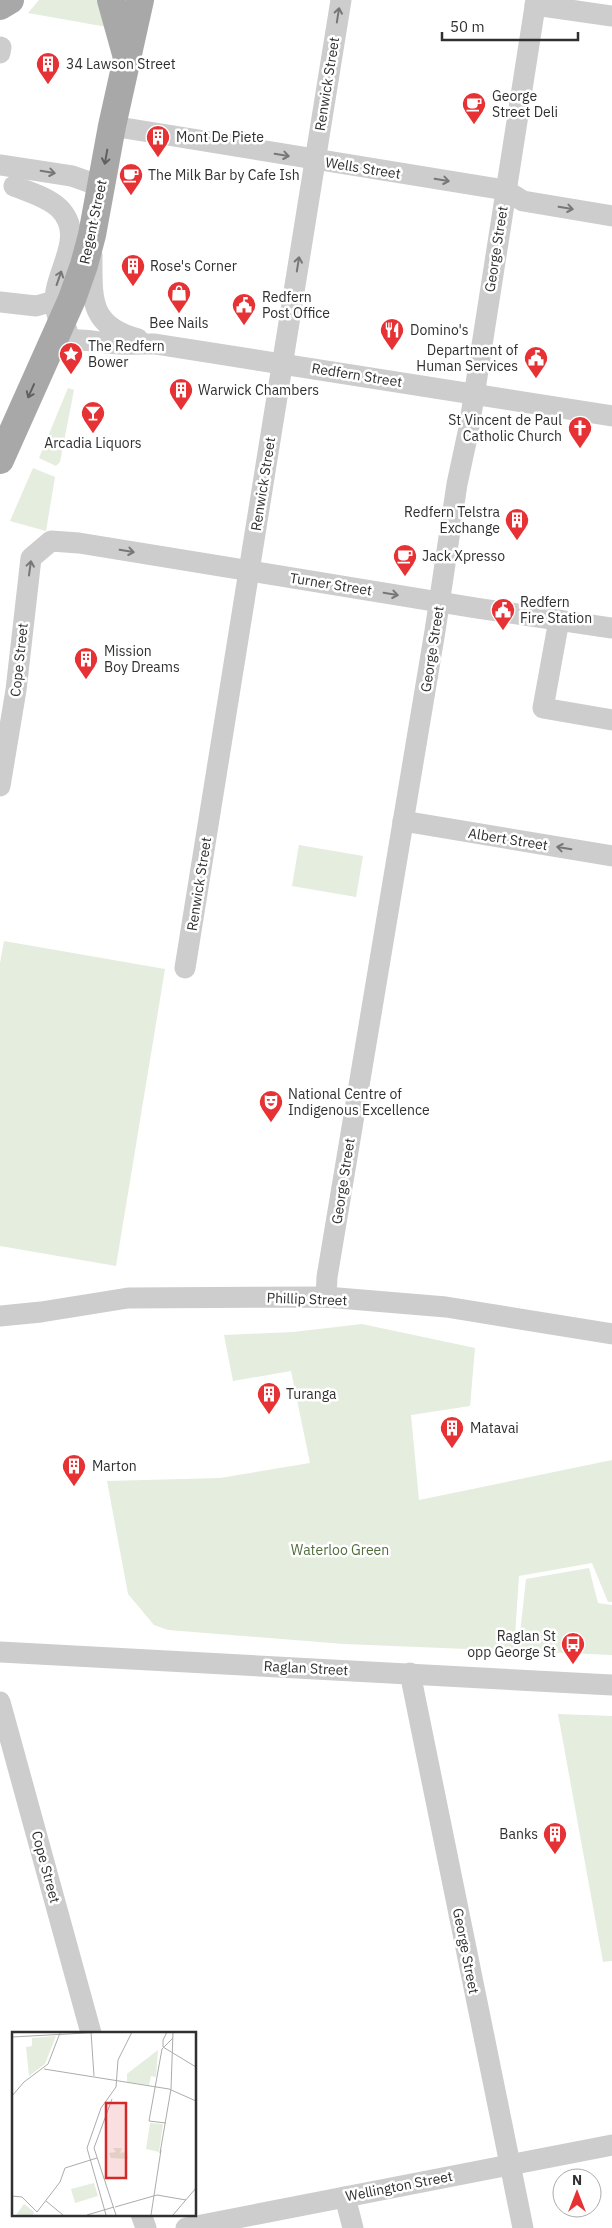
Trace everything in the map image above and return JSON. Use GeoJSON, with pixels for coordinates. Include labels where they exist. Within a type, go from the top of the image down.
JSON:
{"type":"FeatureCollection","features":[{"type":"Feature","properties":{"kind":"main road"},"geometry":{"type":"LineString","coordinates":[[0,6],[10,0]]}},
{"type":"Feature","properties":{"kind":"main road"},"geometry":{"type":"LineString","coordinates":[[110,0],[127,58]]}},
{"type":"Feature","properties":{"kind":"main road","name":"Regent Street"},"geometry":{"type":"LineString","coordinates":[[0,460],[55,324],[77,287],[92,235],[112,126],[140,0]]}},
{"type":"Feature","properties":{"kind":"street","name":"Renwick Street"},"geometry":{"type":"LineString","coordinates":[[185,968],[340,0]]}},
{"type":"Feature","properties":{"kind":"street"},"geometry":{"type":"LineString","coordinates":[[535,3],[612,16]]}},
{"type":"Feature","properties":{"kind":"street","name":"George Street"},"geometry":{"type":"LineString","coordinates":[[326,1297],[327,1277],[376,972],[440,602],[535,3]]}},
{"type":"Feature","properties":{"kind":"street","name":"Wells Street"},"geometry":{"type":"LineString","coordinates":[[112,126],[505,190],[523,201],[612,216]]}},
{"type":"Feature","properties":{"kind":"street"},"geometry":{"type":"LineString","coordinates":[[0,165],[72,176],[100,186]]}},
{"type":"Feature","properties":{"kind":"street"},"geometry":{"type":"LineString","coordinates":[[7,185],[80,190],[100,186]]}},
{"type":"Feature","properties":{"kind":"street"},"geometry":{"type":"LineString","coordinates":[[7,185],[52,203],[68,221],[70,244],[55,290],[55,324]]}},
{"type":"Feature","properties":{"kind":"street"},"geometry":{"type":"LineString","coordinates":[[92,235],[92,292],[97,312],[108,326],[118,332],[155,344]]}},
{"type":"Feature","properties":{"kind":"street"},"geometry":{"type":"LineString","coordinates":[[0,302],[36,306],[55,324]]}},
{"type":"Feature","properties":{"kind":"street","name":"Redfern Street"},"geometry":{"type":"LineString","coordinates":[[55,324],[101,342],[155,344],[612,416]]}},
{"type":"Feature","properties":{"kind":"street","name":"Turner Street"},"geometry":{"type":"LineString","coordinates":[[51,541],[79,543],[612,628]]}},
{"type":"Feature","properties":{"kind":"street","name":"Cope Street"},"geometry":{"type":"LineString","coordinates":[[0,786],[16,690],[31,558],[51,541]]}},
{"type":"Feature","properties":{"kind":"street"},"geometry":{"type":"LineString","coordinates":[[559,620],[543,708],[612,720]]}},
{"type":"Feature","properties":{"kind":"street","name":"Albert Street"},"geometry":{"type":"LineString","coordinates":[[403,821],[612,856]]}},
{"type":"Feature","properties":{"kind":"street","name":"Phillip Street"},"geometry":{"type":"LineString","coordinates":[[0,1316],[41,1312],[128,1298],[326,1297],[446,1307],[612,1334]]}},
{"type":"Feature","properties":{"kind":"street","name":"Raglan Street"},"geometry":{"type":"LineString","coordinates":[[0,1652],[612,1685]]}},
{"type":"Feature","properties":{"kind":"street","name":"George Street"},"geometry":{"type":"LineString","coordinates":[[410,1673],[523,2228]]}},
{"type":"Feature","properties":{"kind":"street","name":"Cope Street"},"geometry":{"type":"LineString","coordinates":[[0,1702],[92,2032]]}},
{"type":"Feature","properties":{"kind":"street","name":"Wellington Street"},"geometry":{"type":"LineString","coordinates":[[186,2228],[612,2145]]}},
{"type":"Feature","properties":{"kind":"street"},"geometry":{"type":"LineString","coordinates":[[345,2197],[353,2228]]}},
{"type":"Feature","properties":{"kind":"green space"},"geometry":{"type":"Polygon","coordinates":[[[39,0],[99,0],[107,27],[28,13],[39,0]]]}},
{"type":"Feature","properties":{"kind":"green space"},"geometry":{"type":"Polygon","coordinates":[[[68,388],[74,390],[60,462],[56,466],[39,458],[68,388]]]}},
{"type":"Feature","properties":{"kind":"green space"},"geometry":{"type":"Polygon","coordinates":[[[33,468],[55,477],[46,531],[10,521],[33,468]]]}},
{"type":"Feature","properties":{"kind":"green space"},"geometry":{"type":"Polygon","coordinates":[[[299,845],[363,856],[356,897],[292,886],[299,845]]]}},
{"type":"Feature","properties":{"kind":"green space"},"geometry":{"type":"Polygon","coordinates":[[[4,941],[165,969],[116,1266],[0,1246],[0,963],[4,941]]]}},
{"type":"Feature","properties":{"kind":"green space","name":"Waterloo Green"},"geometry":{"type":"Polygon","coordinates":[[[362,1324],[475,1348],[470,1406],[411,1415],[419,1500],[612,1460],[612,1602],[608,1602],[592,1563],[519,1576],[514,1651],[344,1644],[168,1630],[154,1625],[128,1594],[107,1481],[220,1478],[310,1463],[291,1371],[233,1381],[224,1335],[293,1332],[362,1324]]]}},
{"type":"Feature","properties":{"kind":"green space"},"geometry":{"type":"Polygon","coordinates":[[[589,1568],[598,1603],[612,1605],[612,1655],[518,1651],[526,1579],[589,1568]]]}},
{"type":"Feature","properties":{"kind":"green space"},"geometry":{"type":"Polygon","coordinates":[[[558,1714],[612,1716],[612,1961],[603,1962],[558,1714]]]}},
{"type":"Feature","properties":{"kind":"place","name":"34 Lawson Street"},"geometry":{"type":"Point","coordinates":[48,85]}},
{"type":"Feature","properties":{"kind":"place","name":"George Street Deli"},"geometry":{"type":"Point","coordinates":[474,125]}},
{"type":"Feature","properties":{"kind":"place","name":"Mont De Piete"},"geometry":{"type":"Point","coordinates":[158,158]}},
{"type":"Feature","properties":{"kind":"place","name":"The Milk Bar by Cafe Ish"},"geometry":{"type":"Point","coordinates":[131,196]}},
{"type":"Feature","properties":{"kind":"place","name":"Rose's Corner"},"geometry":{"type":"Point","coordinates":[133,287]}},
{"type":"Feature","properties":{"kind":"place","name":"Bee Nails"},"geometry":{"type":"Point","coordinates":[179,314]}},
{"type":"Feature","properties":{"kind":"place","name":"Redfern Post Office"},"geometry":{"type":"Point","coordinates":[244,326]}},
{"type":"Feature","properties":{"kind":"place","name":"Domino's"},"geometry":{"type":"Point","coordinates":[392,351]}},
{"type":"Feature","properties":{"kind":"place","name":"The Redfern Bower"},"geometry":{"type":"Point","coordinates":[71,375]}},
{"type":"Feature","properties":{"kind":"place","name":"Department of Human Services"},"geometry":{"type":"Point","coordinates":[536,379]}},
{"type":"Feature","properties":{"kind":"place","name":"Warwick Chambers"},"geometry":{"type":"Point","coordinates":[181,411]}},
{"type":"Feature","properties":{"kind":"place","name":"Arcadia Liquors"},"geometry":{"type":"Point","coordinates":[93,434]}},
{"type":"Feature","properties":{"kind":"place","name":"St Vincent de Paul Catholic Church"},"geometry":{"type":"Point","coordinates":[580,449]}},
{"type":"Feature","properties":{"kind":"place","name":"Redfern Telstra Exchange"},"geometry":{"type":"Point","coordinates":[517,541]}},
{"type":"Feature","properties":{"kind":"place","name":"Jack Xpresso"},"geometry":{"type":"Point","coordinates":[405,577]}},
{"type":"Feature","properties":{"kind":"place","name":"Redfern Fire Station"},"geometry":{"type":"Point","coordinates":[503,631]}},
{"type":"Feature","properties":{"kind":"place","name":"Mission Boy Dreams"},"geometry":{"type":"Point","coordinates":[86,680]}},
{"type":"Feature","properties":{"kind":"place","name":"National Centre of Indigenous Excellence"},"geometry":{"type":"Point","coordinates":[271,1123]}},
{"type":"Feature","properties":{"kind":"place","name":"Turanga"},"geometry":{"type":"Point","coordinates":[269,1415]}},
{"type":"Feature","properties":{"kind":"place","name":"Matavai"},"geometry":{"type":"Point","coordinates":[452,1449]}},
{"type":"Feature","properties":{"kind":"place","name":"Marton"},"geometry":{"type":"Point","coordinates":[74,1487]}},
{"type":"Feature","properties":{"kind":"place","name":"Raglan St opp George St"},"geometry":{"type":"Point","coordinates":[573,1665]}},
{"type":"Feature","properties":{"kind":"place","name":"Banks"},"geometry":{"type":"Point","coordinates":[555,1855]}}]}
